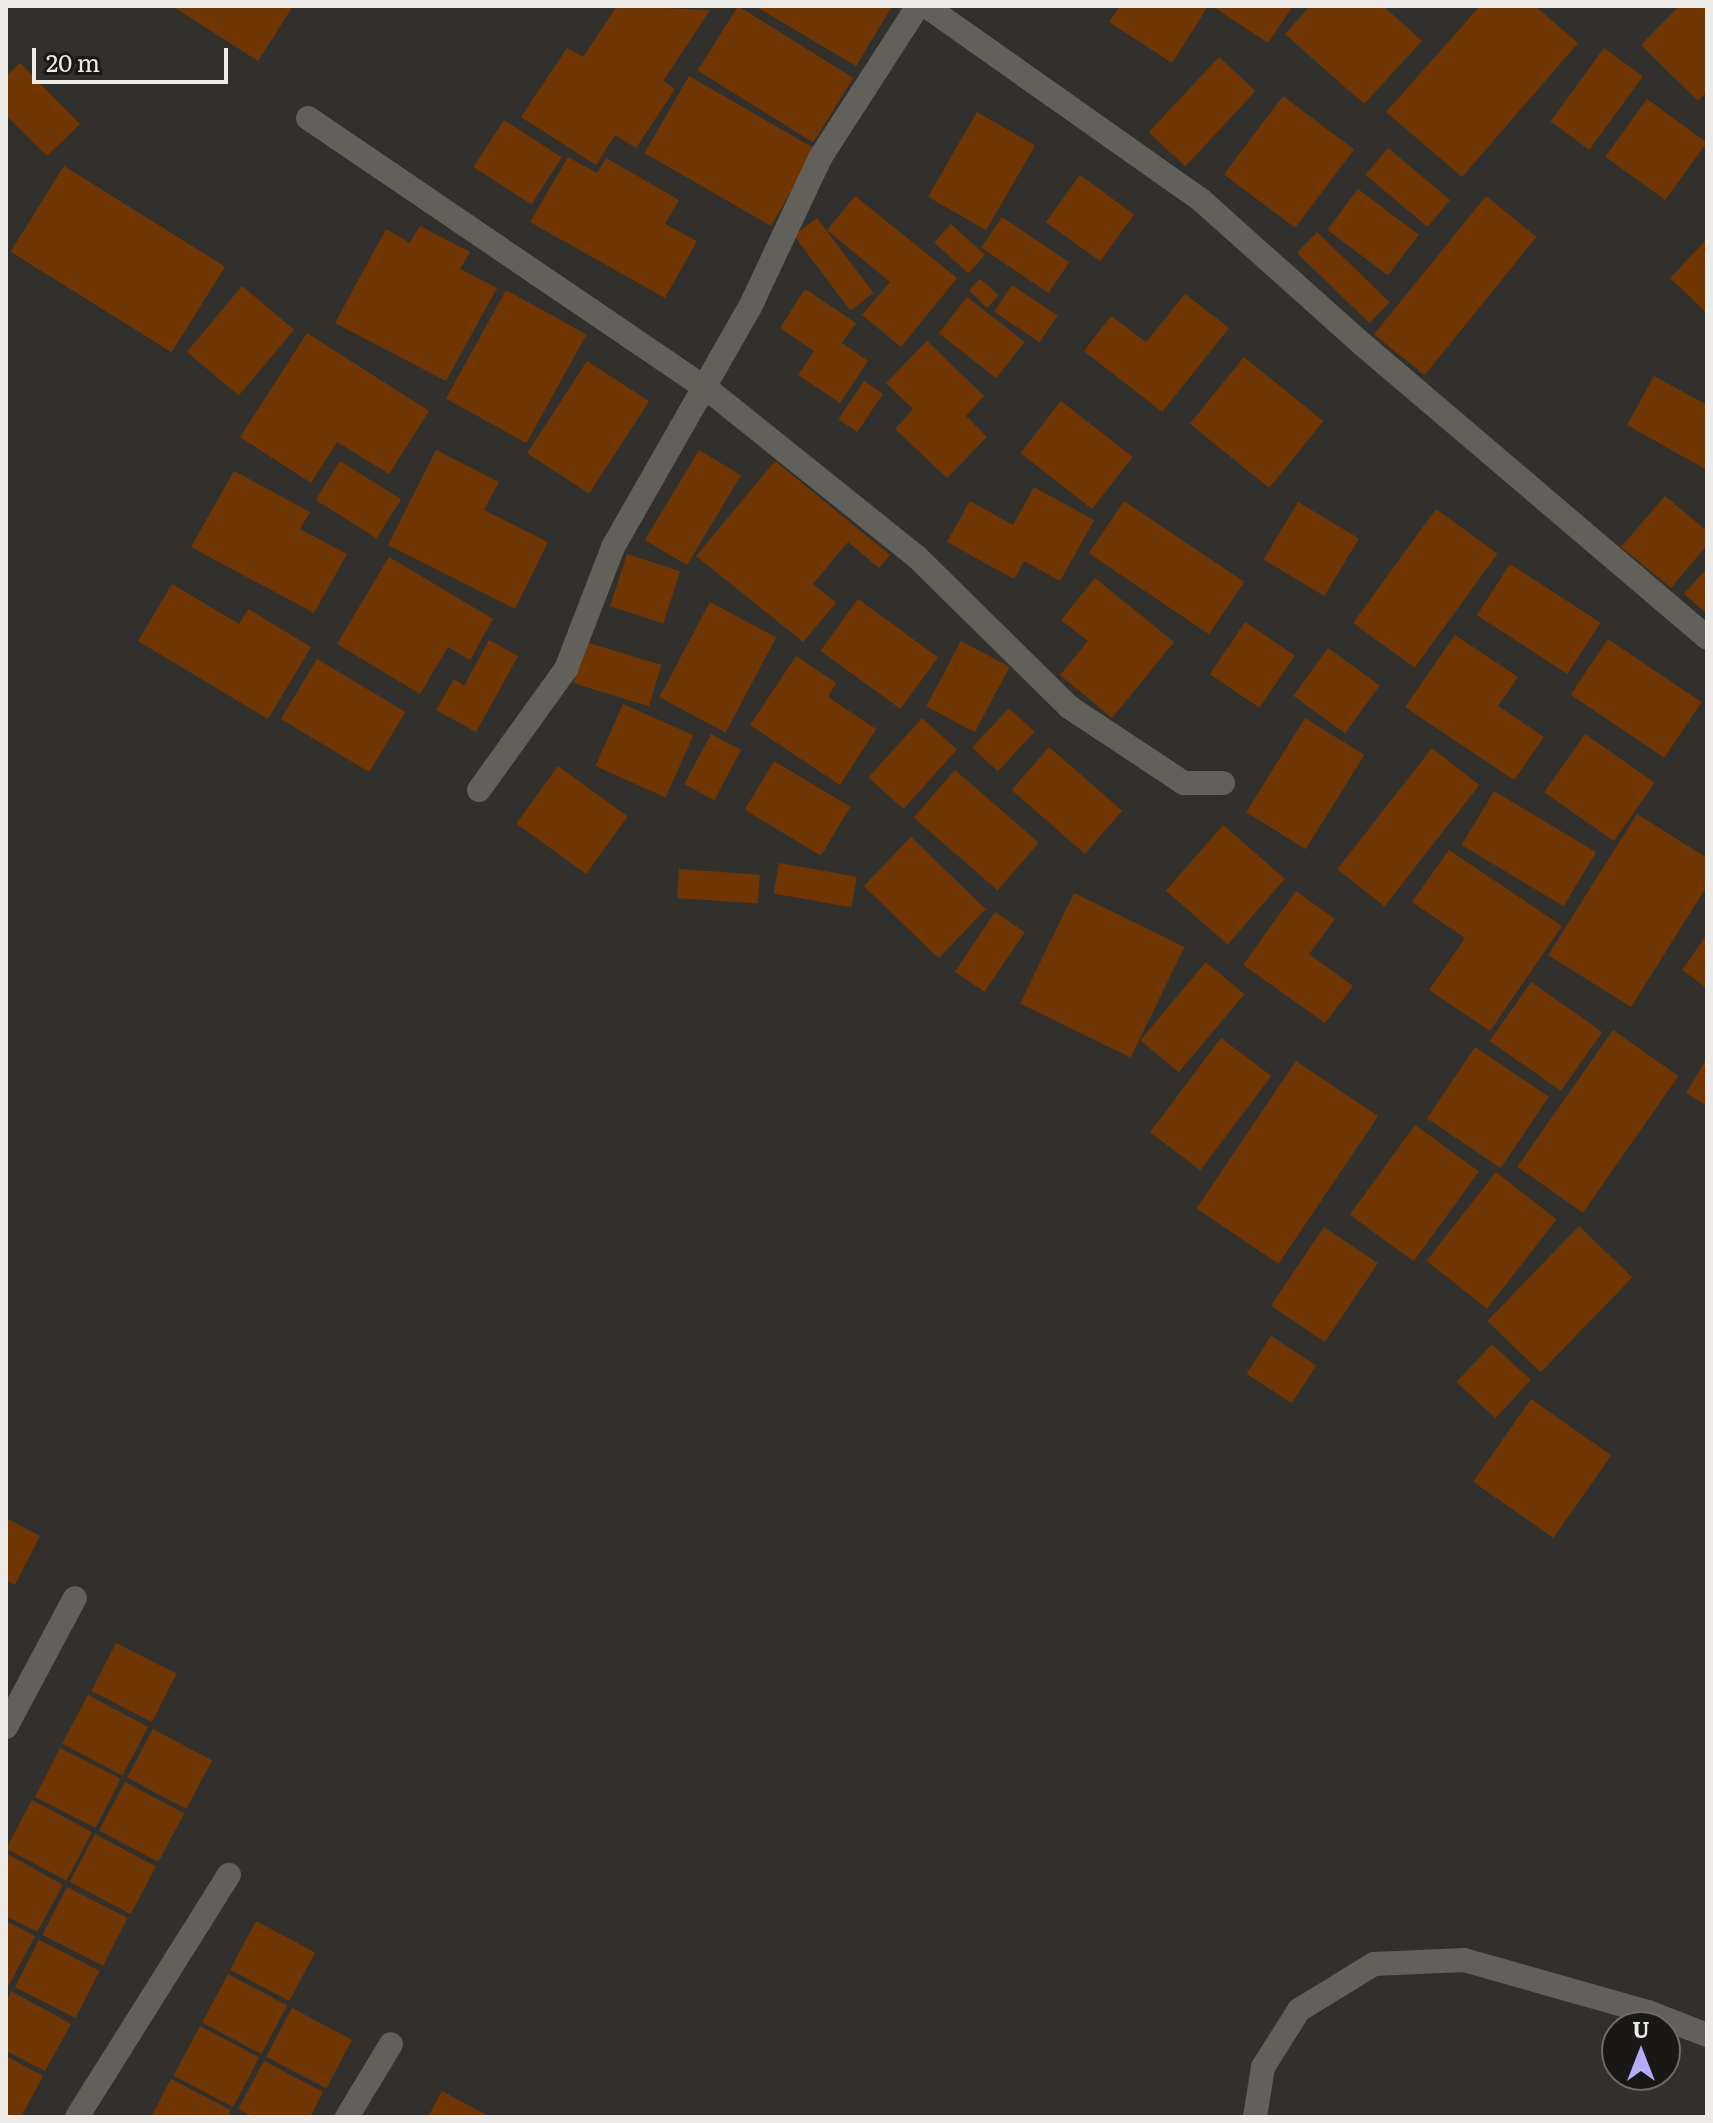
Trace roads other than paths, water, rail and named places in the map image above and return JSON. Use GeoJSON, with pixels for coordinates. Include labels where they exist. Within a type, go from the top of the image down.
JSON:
{"type":"FeatureCollection","features":[{"type":"Feature","properties":{"kind":"street"},"geometry":{"type":"LineString","coordinates":[[479,790],[566,669],[613,547],[706,388],[820,158],[918,6]]}},
{"type":"Feature","properties":{"kind":"street"},"geometry":{"type":"LineString","coordinates":[[926,6],[1201,200],[1373,354],[1707,638]]}},
{"type":"Feature","properties":{"kind":"street"},"geometry":{"type":"LineString","coordinates":[[308,118],[436,210],[706,388],[917,557],[1069,707],[1184,783],[1223,783]]}},
{"type":"Feature","properties":{"kind":"street"},"geometry":{"type":"LineString","coordinates":[[6,1727],[75,1598]]}},
{"type":"Feature","properties":{"kind":"street"},"geometry":{"type":"LineString","coordinates":[[77,2117],[229,1875]]}},
{"type":"Feature","properties":{"kind":"street"},"geometry":{"type":"LineString","coordinates":[[1255,2117],[1263,2067],[1299,2010],[1374,1964],[1464,1960],[1648,2012],[1707,2035]]}},
{"type":"Feature","properties":{"kind":"street"},"geometry":{"type":"LineString","coordinates":[[347,2117],[391,2044]]}}]}
